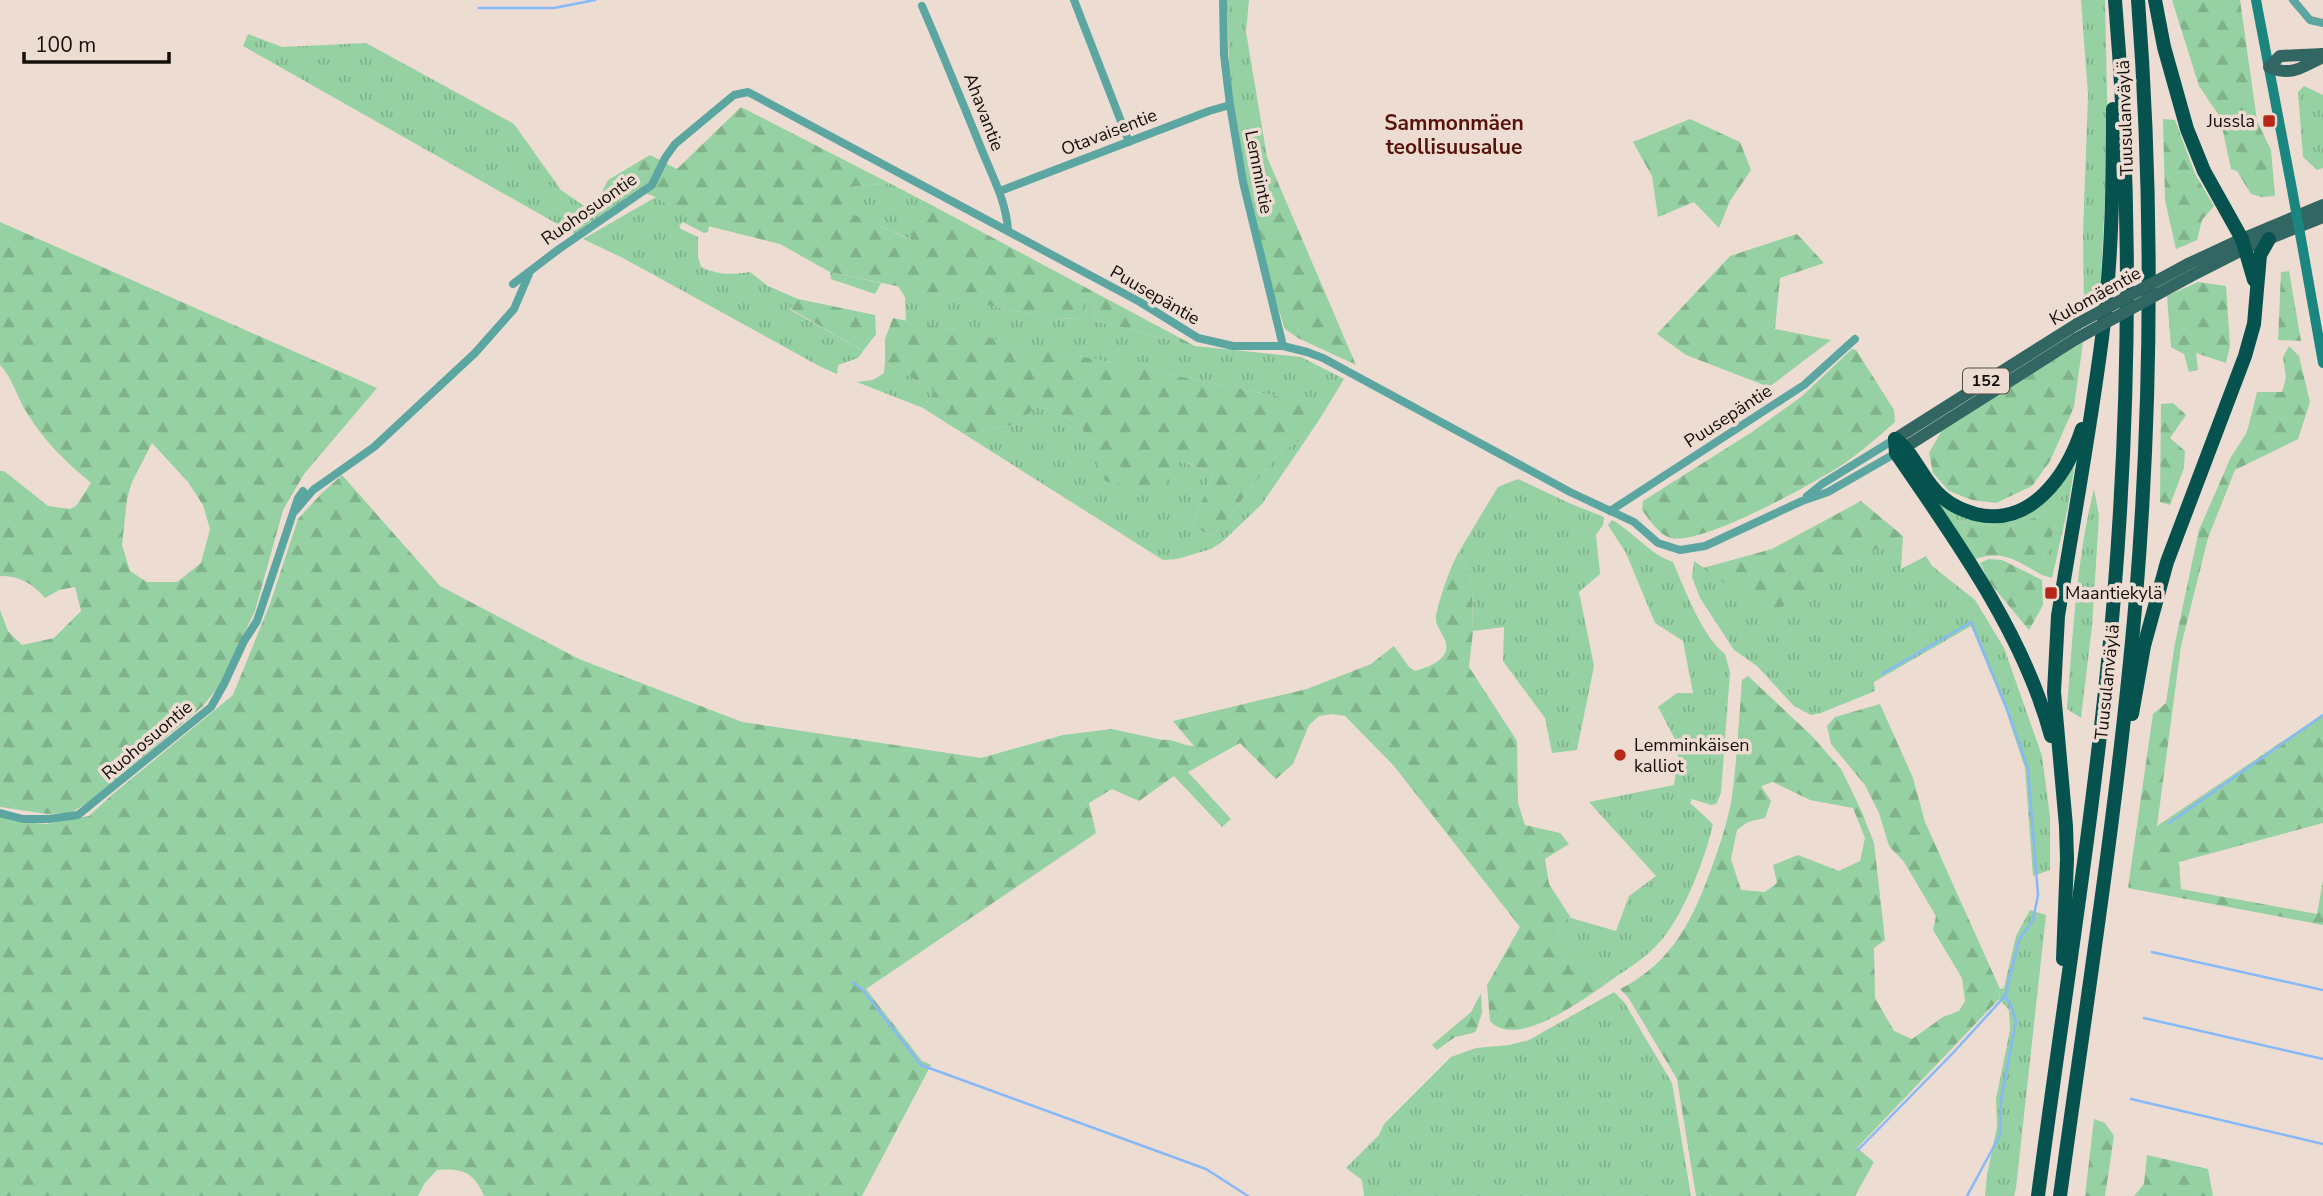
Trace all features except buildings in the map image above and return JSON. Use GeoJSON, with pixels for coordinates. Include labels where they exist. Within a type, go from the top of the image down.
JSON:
{"type":"FeatureCollection","features":[{"type":"Feature","properties":{"kind":"highway","name":"Tuusulanväylä"},"geometry":{"type":"LineString","coordinates":[[2038,1196],[2106,679],[2114,594],[2126,337],[2124,153],[2115,0]]}},
{"type":"Feature","properties":{"kind":"highway","name":"Tuusulanväylä"},"geometry":{"type":"LineString","coordinates":[[2060,1196],[2110,826],[2136,596],[2146,412],[2148,226],[2138,0]]}},
{"type":"Feature","properties":{"kind":"highway"},"geometry":{"type":"LineString","coordinates":[[2155,0],[2164,47],[2187,129],[2204,170],[2244,244],[2256,290]]}},
{"type":"Feature","properties":{"kind":"highway"},"geometry":{"type":"LineString","coordinates":[[2064,1007],[2063,942],[2067,859],[2054,692],[2058,616],[2102,337],[2108,276],[2113,161],[2112,96],[2118,31]]}},
{"type":"Feature","properties":{"kind":"highway"},"geometry":{"type":"LineString","coordinates":[[2110,826],[2154,605],[2181,523],[2245,356],[2254,324],[2260,255],[2269,239]]}},
{"type":"Feature","properties":{"kind":"highway"},"geometry":{"type":"LineString","coordinates":[[1899,446],[1943,499],[1981,515],[2008,515],[2031,506],[2058,480],[2080,435],[2093,391]]}},
{"type":"Feature","properties":{"kind":"highway"},"geometry":{"type":"LineString","coordinates":[[1899,446],[2008,629],[2036,693],[2060,773]]}},
{"type":"Feature","properties":{"kind":"main road"},"geometry":{"type":"LineString","coordinates":[[2256,0],[2323,363]]}},
{"type":"Feature","properties":{"kind":"main road"},"geometry":{"type":"LineString","coordinates":[[2269,66],[2283,73],[2299,69],[2323,55]]}},
{"type":"Feature","properties":{"kind":"main road","name":"Kulomäentie"},"geometry":{"type":"LineString","coordinates":[[1899,446],[2077,324],[2323,205]]}},
{"type":"Feature","properties":{"kind":"main road","name":"Kulomäentie"},"geometry":{"type":"LineString","coordinates":[[2244,244],[2269,239],[2323,217]]}},
{"type":"Feature","properties":{"kind":"main road","name":"Kulomäentie"},"geometry":{"type":"LineString","coordinates":[[1899,446],[2188,271]]}},
{"type":"Feature","properties":{"kind":"street"},"geometry":{"type":"LineString","coordinates":[[1074,0],[1129,142]]}},
{"type":"Feature","properties":{"kind":"street","name":"Lemmintie"},"geometry":{"type":"LineString","coordinates":[[1223,0],[1224,55],[1243,182],[1283,346]]}},
{"type":"Feature","properties":{"kind":"street"},"geometry":{"type":"LineString","coordinates":[[2293,0],[2310,20],[2323,23]]}},
{"type":"Feature","properties":{"kind":"street","name":"Ahavantie"},"geometry":{"type":"LineString","coordinates":[[922,6],[1000,191],[1008,230]]}},
{"type":"Feature","properties":{"kind":"street","name":"Puusepäntie"},"geometry":{"type":"LineString","coordinates":[[734,95],[748,92],[1140,302],[1198,338],[1233,346],[1283,346],[1323,358],[1570,492],[1634,522],[1658,543],[1680,550],[1716,541],[1802,500],[1828,492],[1899,446]]}},
{"type":"Feature","properties":{"kind":"street","name":"Ruohosuontie"},"geometry":{"type":"LineString","coordinates":[[513,284],[652,185],[675,144],[734,95]]}},
{"type":"Feature","properties":{"kind":"street","name":"Otavaisentie"},"geometry":{"type":"LineString","coordinates":[[1000,191],[1230,105]]}},
{"type":"Feature","properties":{"kind":"street"},"geometry":{"type":"LineString","coordinates":[[292,516],[313,489],[374,447],[475,353],[514,309],[530,271]]}},
{"type":"Feature","properties":{"kind":"street","name":"Puusepäntie"},"geometry":{"type":"LineString","coordinates":[[1610,511],[1782,401],[1804,385],[1855,338]]}},
{"type":"Feature","properties":{"kind":"street","name":"Puusepäntie"},"geometry":{"type":"LineString","coordinates":[[1802,500],[1822,484],[1899,446]]}},
{"type":"Feature","properties":{"kind":"street","name":"Ruohosuontie"},"geometry":{"type":"LineString","coordinates":[[0,813],[23,819],[78,815],[211,707],[257,621],[298,498],[303,491]]}},
{"type":"Feature","properties":{"kind":"green space"},"geometry":{"type":"Polygon","coordinates":[[[1227,0],[1249,0],[1246,32],[1267,157],[1239,151],[1229,64],[1227,0]]]}},
{"type":"Feature","properties":{"kind":"green space"},"geometry":{"type":"Polygon","coordinates":[[[2081,0],[2105,0],[2108,139],[2100,294],[2084,304],[2083,234],[2088,95],[2081,0]]]}},
{"type":"Feature","properties":{"kind":"green space"},"geometry":{"type":"Polygon","coordinates":[[[2172,0],[2240,0],[2257,121],[2271,150],[2275,196],[2251,194],[2237,171],[2231,169],[2220,117],[2199,86],[2172,0]]]}},
{"type":"Feature","properties":{"kind":"green space"},"geometry":{"type":"Polygon","coordinates":[[[248,34],[282,47],[366,43],[514,124],[561,190],[584,206],[599,198],[608,180],[639,191],[575,234],[243,46],[248,34]]]}},
{"type":"Feature","properties":{"kind":"green space"},"geometry":{"type":"Polygon","coordinates":[[[2304,86],[2323,95],[2323,168],[2317,170],[2303,157],[2298,92],[2304,86]]]}},
{"type":"Feature","properties":{"kind":"green space"},"geometry":{"type":"Polygon","coordinates":[[[741,107],[889,183],[850,187],[841,209],[911,240],[922,200],[1195,346],[1095,321],[1094,302],[1083,299],[1082,319],[1049,318],[830,272],[780,244],[704,225],[656,197],[608,180],[650,155],[677,169],[741,107]]]}},
{"type":"Feature","properties":{"kind":"green space"},"geometry":{"type":"Polygon","coordinates":[[[1690,119],[1740,142],[1751,170],[1730,201],[1719,228],[1694,202],[1658,217],[1652,176],[1633,142],[1690,119]]]}},
{"type":"Feature","properties":{"kind":"green space"},"geometry":{"type":"Polygon","coordinates":[[[2163,119],[2175,120],[2195,174],[2214,206],[2202,220],[2197,240],[2176,249],[2165,200],[2163,119]]]}},
{"type":"Feature","properties":{"kind":"green space"},"geometry":{"type":"Polygon","coordinates":[[[1239,151],[1267,157],[1356,365],[1298,338],[1285,329],[1274,296],[1239,151]]]}},
{"type":"Feature","properties":{"kind":"green space"},"geometry":{"type":"Polygon","coordinates":[[[889,183],[922,200],[912,240],[840,209],[849,187],[889,183]]]}},
{"type":"Feature","properties":{"kind":"green space"},"geometry":{"type":"Polygon","coordinates":[[[656,197],[709,226],[708,232],[704,233],[683,222],[679,226],[698,237],[701,267],[725,274],[750,272],[768,286],[798,299],[789,309],[863,351],[858,358],[838,365],[837,374],[583,239],[656,197]]]}},
{"type":"Feature","properties":{"kind":"green space"},"geometry":{"type":"Polygon","coordinates":[[[0,222],[377,388],[304,474],[283,510],[255,611],[219,686],[203,706],[93,799],[71,813],[47,814],[0,807],[0,610],[8,631],[22,645],[54,638],[81,611],[75,587],[59,590],[45,598],[25,581],[0,576],[0,471],[4,471],[48,506],[70,509],[76,506],[91,483],[64,459],[41,433],[0,365],[0,222]],[[152,443],[132,482],[127,499],[122,545],[130,571],[147,582],[177,582],[201,563],[210,529],[203,505],[188,482],[152,443]]]}},
{"type":"Feature","properties":{"kind":"green space"},"geometry":{"type":"Polygon","coordinates":[[[1797,234],[1824,263],[1780,278],[1775,329],[1831,340],[1769,387],[1686,355],[1657,334],[1730,256],[1797,234]]]}},
{"type":"Feature","properties":{"kind":"green space"},"geometry":{"type":"Polygon","coordinates":[[[2289,271],[2301,341],[2278,340],[2281,272],[2289,271]]]}},
{"type":"Feature","properties":{"kind":"green space"},"geometry":{"type":"Polygon","coordinates":[[[830,272],[881,283],[875,294],[831,279],[830,272]]]}},
{"type":"Feature","properties":{"kind":"green space"},"geometry":{"type":"Polygon","coordinates":[[[2198,282],[2226,286],[2230,346],[2226,363],[2196,353],[2198,370],[2189,372],[2184,354],[2171,347],[2167,296],[2198,282]]]}},
{"type":"Feature","properties":{"kind":"green space"},"geometry":{"type":"Polygon","coordinates":[[[898,286],[1049,318],[1082,319],[1082,299],[1094,302],[1095,321],[1195,346],[1301,357],[1344,379],[1324,412],[1305,402],[906,321],[905,297],[898,286]]]}},
{"type":"Feature","properties":{"kind":"green space"},"geometry":{"type":"Polygon","coordinates":[[[798,299],[875,315],[876,334],[863,351],[789,308],[798,299]]]}},
{"type":"Feature","properties":{"kind":"green space"},"geometry":{"type":"Polygon","coordinates":[[[893,318],[1305,402],[1324,412],[1309,435],[1279,453],[1213,536],[1193,527],[1212,473],[1178,460],[1161,493],[1105,481],[1080,423],[1037,405],[1019,424],[964,434],[923,408],[935,391],[885,363],[885,339],[893,318]]]}},
{"type":"Feature","properties":{"kind":"green space"},"geometry":{"type":"Polygon","coordinates":[[[2083,342],[2074,407],[2050,461],[2032,486],[1996,503],[1972,500],[1949,491],[1933,473],[1929,453],[1942,430],[2083,342]]]}},
{"type":"Feature","properties":{"kind":"green space"},"geometry":{"type":"Polygon","coordinates":[[[2289,346],[2299,356],[2310,402],[2298,439],[2235,470],[2208,538],[2181,646],[2157,826],[2323,714],[2323,823],[2179,862],[2181,889],[2317,914],[2323,881],[2323,925],[2128,888],[2153,714],[2166,703],[2175,643],[2199,530],[2231,457],[2247,432],[2257,392],[2282,392],[2286,378],[2283,357],[2289,346]]]}},
{"type":"Feature","properties":{"kind":"green space"},"geometry":{"type":"Polygon","coordinates":[[[1852,349],[1856,350],[1894,410],[1895,422],[1831,472],[1729,524],[1682,538],[1668,537],[1654,525],[1642,510],[1643,501],[1752,432],[1801,397],[1852,349]]]}},
{"type":"Feature","properties":{"kind":"green space"},"geometry":{"type":"Polygon","coordinates":[[[885,363],[935,391],[923,408],[857,382],[873,380],[884,373],[885,363]]]}},
{"type":"Feature","properties":{"kind":"green space"},"geometry":{"type":"Polygon","coordinates":[[[2173,403],[2186,415],[2170,438],[2185,451],[2184,468],[2170,505],[2160,502],[2161,404],[2173,403]]]}},
{"type":"Feature","properties":{"kind":"green space"},"geometry":{"type":"Polygon","coordinates":[[[1037,405],[1080,423],[1106,481],[1178,460],[1212,473],[1193,527],[1213,536],[1279,453],[1309,435],[1262,504],[1222,542],[1211,549],[1177,559],[1163,560],[964,434],[1019,424],[1037,405]]]}},
{"type":"Feature","properties":{"kind":"green space"},"geometry":{"type":"Polygon","coordinates":[[[2077,450],[2052,578],[2042,575],[2042,566],[2063,501],[2042,515],[2007,527],[1959,522],[1978,558],[1973,562],[1933,501],[1937,499],[1955,511],[2028,512],[2077,450]]]}},
{"type":"Feature","properties":{"kind":"green space"},"geometry":{"type":"Polygon","coordinates":[[[342,475],[440,586],[579,659],[742,722],[981,758],[1063,735],[1112,729],[1194,746],[1173,721],[1307,689],[1371,664],[1394,646],[1415,671],[1428,666],[1440,660],[1446,650],[1436,616],[1446,582],[1460,550],[1472,586],[1473,631],[1469,667],[1517,741],[1518,803],[1525,825],[1560,833],[1569,844],[1545,859],[1549,884],[1571,918],[1564,920],[1556,933],[1606,984],[1566,1010],[1532,1026],[1516,1030],[1501,1028],[1490,1021],[1487,985],[1520,927],[1394,766],[1345,716],[1333,714],[1319,716],[1309,725],[1293,764],[1276,779],[1240,743],[1188,772],[1231,819],[1222,827],[1174,776],[1139,801],[1112,789],[1089,803],[1096,833],[866,989],[922,1061],[931,1065],[862,1196],[484,1196],[476,1182],[466,1173],[437,1170],[424,1184],[418,1196],[0,1196],[0,816],[21,822],[47,824],[89,816],[233,695],[270,604],[298,519],[342,475]]]}},
{"type":"Feature","properties":{"kind":"green space"},"geometry":{"type":"Polygon","coordinates":[[[1518,479],[1604,517],[1603,525],[1596,535],[1600,574],[1579,592],[1594,666],[1577,750],[1552,753],[1545,718],[1503,661],[1504,627],[1473,631],[1472,586],[1460,550],[1498,487],[1518,479]]]}},
{"type":"Feature","properties":{"kind":"green space"},"geometry":{"type":"Polygon","coordinates":[[[2094,489],[2099,516],[2092,626],[2081,718],[2067,709],[2079,571],[2094,489]]]}},
{"type":"Feature","properties":{"kind":"green space"},"geometry":{"type":"Polygon","coordinates":[[[2064,499],[2042,566],[2042,575],[2004,556],[1978,558],[1959,522],[2007,527],[2042,515],[2064,499]]]}},
{"type":"Feature","properties":{"kind":"green space"},"geometry":{"type":"Polygon","coordinates":[[[1861,501],[1903,536],[1878,548],[1769,615],[1703,568],[1772,549],[1861,501]]]}},
{"type":"Feature","properties":{"kind":"green space"},"geometry":{"type":"Polygon","coordinates":[[[1612,520],[1656,554],[1673,562],[1702,625],[1725,654],[1730,672],[1721,793],[1716,804],[1692,799],[1690,803],[1713,824],[1699,871],[1666,935],[1645,956],[1606,984],[1556,933],[1564,920],[1571,918],[1616,931],[1629,896],[1656,876],[1589,802],[1674,785],[1679,747],[1658,707],[1677,693],[1693,693],[1683,641],[1655,623],[1626,553],[1608,525],[1612,520]]]}},
{"type":"Feature","properties":{"kind":"green space"},"geometry":{"type":"Polygon","coordinates":[[[1903,536],[1901,569],[1926,556],[1932,566],[1975,600],[2004,648],[2042,756],[2050,817],[2050,870],[2033,876],[2025,768],[2005,708],[1971,626],[1874,682],[1875,691],[1811,715],[1794,706],[1757,666],[1734,650],[1700,598],[1692,577],[1694,561],[1769,614],[1878,548],[1903,536]]]}},
{"type":"Feature","properties":{"kind":"green space"},"geometry":{"type":"Polygon","coordinates":[[[1989,559],[2002,560],[2042,580],[2043,605],[2029,630],[1990,583],[1980,563],[1989,559]]]}},
{"type":"Feature","properties":{"kind":"green space"},"geometry":{"type":"Polygon","coordinates":[[[1748,676],[1812,736],[1841,769],[1861,810],[1874,843],[1885,940],[1874,948],[1875,998],[1894,1031],[1912,1039],[1943,1017],[1959,1011],[1965,1001],[1962,978],[1933,930],[1936,916],[1904,862],[1889,846],[1879,813],[1865,785],[1831,744],[1827,726],[1835,717],[1880,704],[1913,778],[1925,822],[2000,989],[1999,999],[1857,1148],[1874,1162],[1855,1196],[1696,1196],[1677,1079],[1628,997],[1620,989],[1654,966],[1668,952],[1689,920],[1706,884],[1732,797],[1742,680],[1748,676]],[[1773,782],[1761,786],[1771,801],[1765,818],[1748,822],[1737,830],[1731,859],[1741,890],[1765,892],[1777,883],[1773,865],[1798,855],[1839,871],[1860,861],[1865,838],[1853,808],[1810,800],[1773,782]]]}},
{"type":"Feature","properties":{"kind":"green space"},"geometry":{"type":"Polygon","coordinates":[[[2030,910],[2046,915],[2016,1188],[2014,1196],[1985,1196],[1997,1127],[1996,1099],[2010,1030],[2009,1010],[1999,999],[2000,989],[2004,988],[2016,936],[2030,910]]]}},
{"type":"Feature","properties":{"kind":"green space"},"geometry":{"type":"Polygon","coordinates":[[[1614,992],[1624,1002],[1672,1083],[1691,1196],[1364,1196],[1362,1180],[1346,1168],[1379,1135],[1384,1124],[1451,1057],[1476,1048],[1529,1040],[1614,992]]]}},
{"type":"Feature","properties":{"kind":"green space"},"geometry":{"type":"Polygon","coordinates":[[[1481,993],[1482,1013],[1476,1031],[1455,1037],[1437,1050],[1432,1045],[1471,1012],[1481,993]]]}},
{"type":"Feature","properties":{"kind":"green space"},"geometry":{"type":"Polygon","coordinates":[[[2094,1119],[2105,1123],[2114,1136],[2105,1196],[2085,1196],[2094,1119]]]}},
{"type":"Feature","properties":{"kind":"green space"},"geometry":{"type":"Polygon","coordinates":[[[2147,1155],[2208,1169],[2213,1196],[2134,1196],[2144,1184],[2147,1155]]]}},
{"type":"Feature","properties":{"kind":"waterway"},"geometry":{"type":"LineString","coordinates":[[479,8],[554,8],[595,0]]}},
{"type":"Feature","properties":{"kind":"waterway"},"geometry":{"type":"LineString","coordinates":[[1882,674],[1971,622],[2007,709],[2028,769],[2038,895],[2033,920],[2019,940],[2005,996],[2016,1021],[2001,1100],[2000,1135],[1967,1196]]}},
{"type":"Feature","properties":{"kind":"waterway"},"geometry":{"type":"LineString","coordinates":[[2169,823],[2323,715]]}},
{"type":"Feature","properties":{"kind":"waterway"},"geometry":{"type":"LineString","coordinates":[[2152,952],[2323,990]]}},
{"type":"Feature","properties":{"kind":"waterway"},"geometry":{"type":"LineString","coordinates":[[853,983],[863,990],[921,1065],[1206,1169],[1248,1196]]}},
{"type":"Feature","properties":{"kind":"waterway"},"geometry":{"type":"LineString","coordinates":[[1858,1150],[2005,996]]}},
{"type":"Feature","properties":{"kind":"waterway"},"geometry":{"type":"LineString","coordinates":[[2144,1018],[2323,1059]]}},
{"type":"Feature","properties":{"kind":"waterway"},"geometry":{"type":"LineString","coordinates":[[2131,1099],[2323,1144]]}},
{"type":"Feature","properties":{"kind":"place","name":"Jussla"},"geometry":{"type":"Point","coordinates":[2269,121]}},
{"type":"Feature","properties":{"kind":"place","name":"Maantiekylä"},"geometry":{"type":"Point","coordinates":[2051,593]}},
{"type":"Feature","properties":{"kind":"place","name":"Lemminkäisen kalliot"},"geometry":{"type":"Point","coordinates":[1620,755]}},
{"type":"Feature","properties":{"kind":"district","name":"Sammonmäen teollisuusalue"},"geometry":{"type":"Point","coordinates":[1454,135]}}]}
